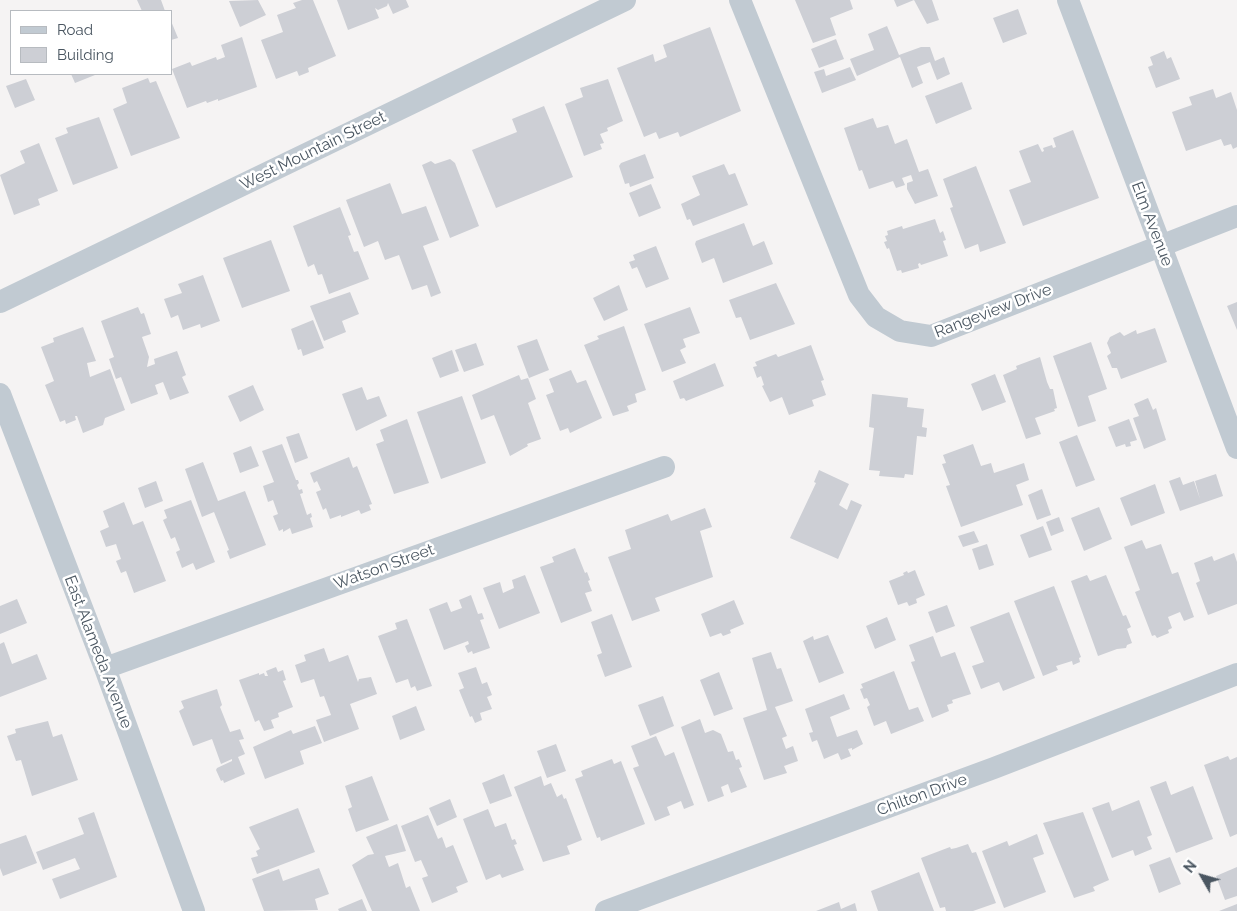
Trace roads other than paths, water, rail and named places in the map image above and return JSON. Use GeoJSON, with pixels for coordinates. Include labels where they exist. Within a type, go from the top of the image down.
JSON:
{"type":"FeatureCollection","features":[{"type":"Feature","properties":{"kind":"street","name":"West Mountain Street"},"geometry":{"type":"LineString","coordinates":[[0,302],[626,0]]}},
{"type":"Feature","properties":{"kind":"street","name":"Rangeview Drive"},"geometry":{"type":"LineString","coordinates":[[740,0],[858,295],[876,317],[900,332],[931,336],[1160,244],[1237,216]]}},
{"type":"Feature","properties":{"kind":"street","name":"Elm Avenue"},"geometry":{"type":"LineString","coordinates":[[1068,0],[1237,448]]}},
{"type":"Feature","properties":{"kind":"street","name":"East Alameda Avenue"},"geometry":{"type":"LineString","coordinates":[[0,394],[105,668],[194,911]]}},
{"type":"Feature","properties":{"kind":"street","name":"Watson Street"},"geometry":{"type":"LineString","coordinates":[[105,668],[664,467]]}},
{"type":"Feature","properties":{"kind":"street","name":"Chilton Drive"},"geometry":{"type":"LineString","coordinates":[[606,911],[985,772],[1237,674]]}}]}
